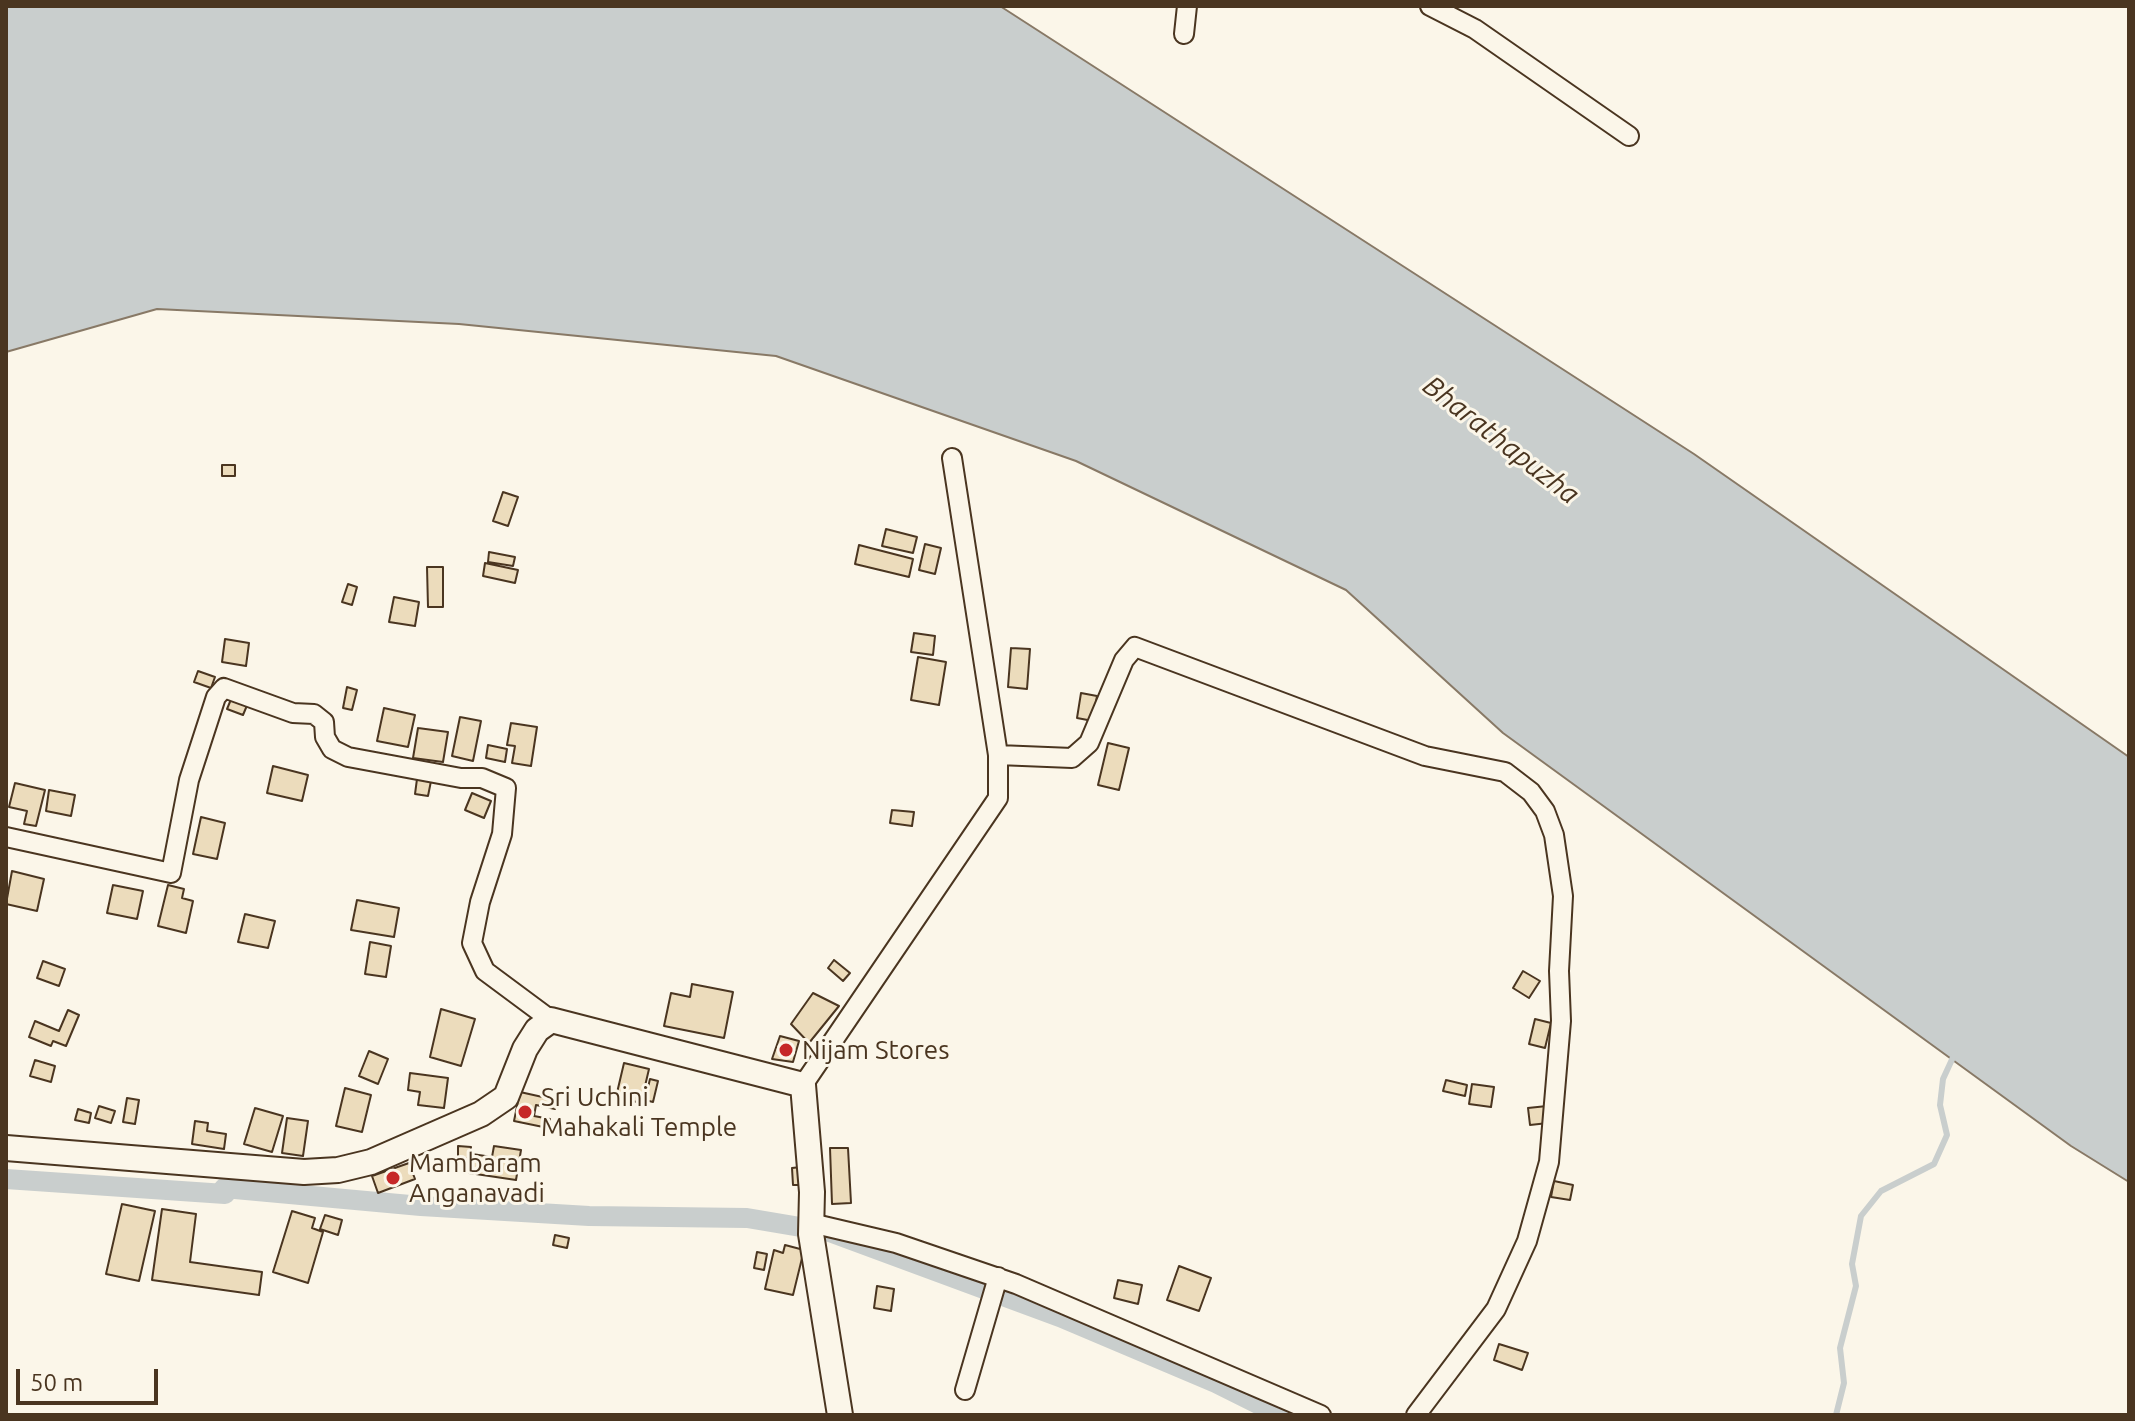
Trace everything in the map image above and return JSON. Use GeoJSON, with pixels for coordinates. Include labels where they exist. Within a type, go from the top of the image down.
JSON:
{"type":"FeatureCollection","features":[{"type":"Feature","properties":{"kind":"street"},"geometry":{"type":"LineString","coordinates":[[1184,34],[1187,6]]}},
{"type":"Feature","properties":{"kind":"street"},"geometry":{"type":"LineString","coordinates":[[1430,6],[1475,29],[1629,136]]}},
{"type":"Feature","properties":{"kind":"street"},"geometry":{"type":"LineString","coordinates":[[840,1415],[811,1223],[812,1192],[803,1085],[998,798],[998,755],[952,458]]}},
{"type":"Feature","properties":{"kind":"street"},"geometry":{"type":"LineString","coordinates":[[998,755],[1072,758],[1089,743],[1124,660],[1135,647],[1425,756],[1505,772],[1531,792],[1545,811],[1554,835],[1563,896],[1559,971],[1561,1021],[1549,1162],[1527,1241],[1496,1309],[1416,1415]]}},
{"type":"Feature","properties":{"kind":"street"},"geometry":{"type":"LineString","coordinates":[[6,837],[171,873],[189,780],[216,697],[224,688],[293,713],[314,714],[324,722],[325,737],[332,749],[348,757],[365,763],[461,778],[482,778],[506,788],[502,834],[480,902],[472,943],[485,971],[551,1020],[803,1085]]}},
{"type":"Feature","properties":{"kind":"street"},"geometry":{"type":"LineString","coordinates":[[6,1148],[304,1172],[338,1170],[371,1162],[481,1114],[506,1097],[525,1049],[537,1030],[551,1020]]}},
{"type":"Feature","properties":{"kind":"street"},"geometry":{"type":"LineString","coordinates":[[811,1223],[896,1243],[998,1277],[1321,1415]]}},
{"type":"Feature","properties":{"kind":"street"},"geometry":{"type":"LineString","coordinates":[[965,1390],[998,1277]]}},
{"type":"Feature","properties":{"kind":"water","name":"Bharathapuzha"},"geometry":{"type":"Polygon","coordinates":[[[6,6],[1000,6],[1694,454],[2129,757],[2129,1182],[2071,1146],[1503,733],[1346,590],[1076,461],[776,356],[459,324],[157,309],[6,352],[6,6]]]}},
{"type":"Feature","properties":{"kind":"building"},"geometry":{"type":"Polygon","coordinates":[[[222,465],[235,465],[235,476],[222,476],[222,465]]]}},
{"type":"Feature","properties":{"kind":"building"},"geometry":{"type":"Polygon","coordinates":[[[503,492],[518,497],[508,526],[493,521],[503,492]]]}},
{"type":"Feature","properties":{"kind":"building"},"geometry":{"type":"Polygon","coordinates":[[[886,529],[917,537],[913,553],[882,546],[886,529]]]}},
{"type":"Feature","properties":{"kind":"building"},"geometry":{"type":"Polygon","coordinates":[[[925,544],[941,548],[935,574],[919,570],[925,544]]]}},
{"type":"Feature","properties":{"kind":"building"},"geometry":{"type":"Polygon","coordinates":[[[859,545],[913,559],[909,577],[855,564],[859,545]]]}},
{"type":"Feature","properties":{"kind":"building"},"geometry":{"type":"Polygon","coordinates":[[[489,552],[515,557],[513,566],[488,562],[489,552]]]}},
{"type":"Feature","properties":{"kind":"building"},"geometry":{"type":"Polygon","coordinates":[[[485,563],[518,570],[515,583],[483,576],[485,563]]]}},
{"type":"Feature","properties":{"kind":"building"},"geometry":{"type":"Polygon","coordinates":[[[427,567],[443,567],[443,607],[428,607],[427,567]]]}},
{"type":"Feature","properties":{"kind":"building"},"geometry":{"type":"Polygon","coordinates":[[[348,584],[357,587],[352,605],[342,602],[348,584]]]}},
{"type":"Feature","properties":{"kind":"building"},"geometry":{"type":"Polygon","coordinates":[[[394,597],[419,602],[415,626],[389,622],[394,597]]]}},
{"type":"Feature","properties":{"kind":"building"},"geometry":{"type":"Polygon","coordinates":[[[914,633],[935,636],[933,655],[911,652],[914,633]]]}},
{"type":"Feature","properties":{"kind":"building"},"geometry":{"type":"Polygon","coordinates":[[[225,639],[249,643],[246,666],[222,662],[225,639]]]}},
{"type":"Feature","properties":{"kind":"building"},"geometry":{"type":"Polygon","coordinates":[[[1011,648],[1030,649],[1027,689],[1008,687],[1011,648]]]}},
{"type":"Feature","properties":{"kind":"building"},"geometry":{"type":"Polygon","coordinates":[[[918,657],[946,662],[939,705],[911,700],[918,657]]]}},
{"type":"Feature","properties":{"kind":"building"},"geometry":{"type":"Polygon","coordinates":[[[198,671],[215,677],[211,688],[194,682],[198,671]]]}},
{"type":"Feature","properties":{"kind":"building"},"geometry":{"type":"Polygon","coordinates":[[[347,687],[357,690],[352,710],[343,708],[347,687]]]}},
{"type":"Feature","properties":{"kind":"building"},"geometry":{"type":"Polygon","coordinates":[[[1081,693],[1097,696],[1093,721],[1077,718],[1081,693]]]}},
{"type":"Feature","properties":{"kind":"building"},"geometry":{"type":"Polygon","coordinates":[[[232,697],[248,703],[243,715],[227,709],[232,697]]]}},
{"type":"Feature","properties":{"kind":"building"},"geometry":{"type":"Polygon","coordinates":[[[384,708],[415,715],[408,747],[377,741],[384,708]]]}},
{"type":"Feature","properties":{"kind":"building"},"geometry":{"type":"Polygon","coordinates":[[[460,717],[481,721],[473,761],[452,756],[460,717]]]}},
{"type":"Feature","properties":{"kind":"building"},"geometry":{"type":"Polygon","coordinates":[[[511,723],[537,727],[531,766],[512,763],[515,746],[507,745],[511,723]]]}},
{"type":"Feature","properties":{"kind":"building"},"geometry":{"type":"Polygon","coordinates":[[[418,728],[448,732],[443,762],[413,758],[418,728]]]}},
{"type":"Feature","properties":{"kind":"building"},"geometry":{"type":"Polygon","coordinates":[[[1108,743],[1129,748],[1119,790],[1098,785],[1108,743]]]}},
{"type":"Feature","properties":{"kind":"building"},"geometry":{"type":"Polygon","coordinates":[[[488,745],[507,749],[505,762],[486,758],[488,745]]]}},
{"type":"Feature","properties":{"kind":"building"},"geometry":{"type":"Polygon","coordinates":[[[273,766],[308,775],[302,801],[267,793],[273,766]]]}},
{"type":"Feature","properties":{"kind":"building"},"geometry":{"type":"Polygon","coordinates":[[[417,779],[431,781],[428,796],[415,794],[417,779]]]}},
{"type":"Feature","properties":{"kind":"building"},"geometry":{"type":"Polygon","coordinates":[[[15,783],[45,790],[36,826],[24,824],[27,811],[9,807],[15,783]]]}},
{"type":"Feature","properties":{"kind":"building"},"geometry":{"type":"Polygon","coordinates":[[[49,790],[75,795],[71,816],[46,811],[49,790]]]}},
{"type":"Feature","properties":{"kind":"building"},"geometry":{"type":"Polygon","coordinates":[[[472,793],[491,801],[484,818],[465,810],[472,793]]]}},
{"type":"Feature","properties":{"kind":"building"},"geometry":{"type":"Polygon","coordinates":[[[892,810],[914,812],[912,826],[890,823],[892,810]]]}},
{"type":"Feature","properties":{"kind":"building"},"geometry":{"type":"Polygon","coordinates":[[[201,817],[225,823],[217,859],[193,854],[201,817]]]}},
{"type":"Feature","properties":{"kind":"building"},"geometry":{"type":"Polygon","coordinates":[[[12,871],[44,879],[37,911],[6,904],[12,871]]]}},
{"type":"Feature","properties":{"kind":"building"},"geometry":{"type":"Polygon","coordinates":[[[113,885],[143,891],[137,919],[107,913],[113,885]]]}},
{"type":"Feature","properties":{"kind":"building"},"geometry":{"type":"Polygon","coordinates":[[[168,885],[184,889],[182,898],[193,901],[186,933],[158,926],[168,885]]]}},
{"type":"Feature","properties":{"kind":"building"},"geometry":{"type":"Polygon","coordinates":[[[357,900],[399,908],[394,937],[351,930],[357,900]]]}},
{"type":"Feature","properties":{"kind":"building"},"geometry":{"type":"Polygon","coordinates":[[[245,914],[275,921],[268,948],[238,942],[245,914]]]}},
{"type":"Feature","properties":{"kind":"building"},"geometry":{"type":"Polygon","coordinates":[[[370,942],[391,946],[386,977],[365,974],[370,942]]]}},
{"type":"Feature","properties":{"kind":"building"},"geometry":{"type":"Polygon","coordinates":[[[834,960],[850,973],[843,981],[828,968],[834,960]]]}},
{"type":"Feature","properties":{"kind":"building"},"geometry":{"type":"Polygon","coordinates":[[[43,961],[65,969],[59,986],[37,978],[43,961]]]}},
{"type":"Feature","properties":{"kind":"building"},"geometry":{"type":"Polygon","coordinates":[[[1523,971],[1540,981],[1529,998],[1513,988],[1523,971]]]}},
{"type":"Feature","properties":{"kind":"building"},"geometry":{"type":"Polygon","coordinates":[[[692,984],[733,992],[724,1038],[664,1026],[671,993],[690,997],[692,984]]]}},
{"type":"Feature","properties":{"kind":"building"},"geometry":{"type":"Polygon","coordinates":[[[813,993],[839,1006],[809,1043],[791,1024],[813,993]]]}},
{"type":"Feature","properties":{"kind":"building"},"geometry":{"type":"Polygon","coordinates":[[[441,1009],[475,1019],[461,1066],[430,1057],[441,1009]]]}},
{"type":"Feature","properties":{"kind":"building"},"geometry":{"type":"Polygon","coordinates":[[[68,1010],[79,1015],[66,1046],[53,1041],[51,1046],[29,1037],[35,1021],[59,1031],[68,1010]]]}},
{"type":"Feature","properties":{"kind":"building"},"geometry":{"type":"Polygon","coordinates":[[[1535,1019],[1551,1023],[1545,1048],[1529,1044],[1535,1019]]]}},
{"type":"Feature","properties":{"kind":"building","name":"Nijam Stores"},"geometry":{"type":"Polygon","coordinates":[[[780,1036],[799,1041],[793,1062],[772,1059],[780,1036]]]}},
{"type":"Feature","properties":{"kind":"building"},"geometry":{"type":"Polygon","coordinates":[[[369,1051],[388,1059],[378,1084],[359,1076],[369,1051]]]}},
{"type":"Feature","properties":{"kind":"building"},"geometry":{"type":"Polygon","coordinates":[[[35,1060],[55,1066],[51,1082],[30,1076],[35,1060]]]}},
{"type":"Feature","properties":{"kind":"building"},"geometry":{"type":"Polygon","coordinates":[[[624,1063],[649,1069],[641,1103],[616,1097],[624,1063]]]}},
{"type":"Feature","properties":{"kind":"building"},"geometry":{"type":"Polygon","coordinates":[[[410,1073],[448,1078],[444,1108],[418,1105],[420,1092],[408,1090],[410,1073]]]}},
{"type":"Feature","properties":{"kind":"building"},"geometry":{"type":"Polygon","coordinates":[[[650,1079],[658,1081],[653,1102],[645,1100],[650,1079]]]}},
{"type":"Feature","properties":{"kind":"building"},"geometry":{"type":"Polygon","coordinates":[[[1446,1080],[1467,1085],[1465,1096],[1443,1091],[1446,1080]]]}},
{"type":"Feature","properties":{"kind":"building"},"geometry":{"type":"Polygon","coordinates":[[[1472,1084],[1494,1087],[1491,1107],[1469,1104],[1472,1084]]]}},
{"type":"Feature","properties":{"kind":"building"},"geometry":{"type":"Polygon","coordinates":[[[345,1088],[371,1095],[362,1132],[336,1126],[345,1088]]]}},
{"type":"Feature","properties":{"kind":"building","name":"Sri Uchini Mahakali Temple"},"geometry":{"type":"Polygon","coordinates":[[[520,1092],[556,1100],[555,1109],[536,1105],[534,1116],[550,1119],[548,1128],[514,1121],[520,1092]]]}},
{"type":"Feature","properties":{"kind":"building"},"geometry":{"type":"Polygon","coordinates":[[[127,1098],[139,1100],[135,1124],[123,1122],[127,1098]]]}},
{"type":"Feature","properties":{"kind":"building"},"geometry":{"type":"Polygon","coordinates":[[[99,1106],[115,1111],[111,1123],[95,1118],[99,1106]]]}},
{"type":"Feature","properties":{"kind":"building"},"geometry":{"type":"Polygon","coordinates":[[[1547,1106],[1548,1123],[1530,1125],[1528,1108],[1547,1106]]]}},
{"type":"Feature","properties":{"kind":"building"},"geometry":{"type":"Polygon","coordinates":[[[255,1108],[283,1116],[272,1152],[244,1144],[255,1108]]]}},
{"type":"Feature","properties":{"kind":"building"},"geometry":{"type":"Polygon","coordinates":[[[78,1109],[91,1113],[89,1123],[75,1120],[78,1109]]]}},
{"type":"Feature","properties":{"kind":"building"},"geometry":{"type":"Polygon","coordinates":[[[287,1118],[308,1121],[303,1156],[282,1153],[287,1118]]]}},
{"type":"Feature","properties":{"kind":"building"},"geometry":{"type":"Polygon","coordinates":[[[195,1121],[208,1123],[207,1131],[226,1134],[224,1149],[192,1144],[195,1121]]]}},
{"type":"Feature","properties":{"kind":"building"},"geometry":{"type":"Polygon","coordinates":[[[458,1146],[471,1147],[470,1159],[458,1158],[458,1146]]]}},
{"type":"Feature","properties":{"kind":"building"},"geometry":{"type":"Polygon","coordinates":[[[494,1146],[521,1150],[516,1180],[469,1173],[472,1154],[492,1157],[494,1146]]]}},
{"type":"Feature","properties":{"kind":"building"},"geometry":{"type":"Polygon","coordinates":[[[830,1148],[848,1148],[851,1203],[832,1204],[830,1148]]]}},
{"type":"Feature","properties":{"kind":"building","name":"Mambaram Anganavadi"},"geometry":{"type":"Polygon","coordinates":[[[409,1163],[415,1179],[378,1193],[372,1176],[409,1163]]]}},
{"type":"Feature","properties":{"kind":"building"},"geometry":{"type":"Polygon","coordinates":[[[801,1167],[802,1185],[793,1185],[792,1168],[801,1167]]]}},
{"type":"Feature","properties":{"kind":"building"},"geometry":{"type":"Polygon","coordinates":[[[1554,1181],[1573,1185],[1570,1200],[1551,1197],[1554,1181]]]}},
{"type":"Feature","properties":{"kind":"building"},"geometry":{"type":"Polygon","coordinates":[[[122,1204],[155,1211],[139,1281],[106,1274],[122,1204]]]}},
{"type":"Feature","properties":{"kind":"building"},"geometry":{"type":"Polygon","coordinates":[[[162,1209],[196,1214],[190,1262],[262,1272],[259,1295],[152,1280],[162,1209]]]}},
{"type":"Feature","properties":{"kind":"building"},"geometry":{"type":"Polygon","coordinates":[[[292,1211],[315,1218],[312,1228],[323,1232],[308,1283],[273,1272],[292,1211]]]}},
{"type":"Feature","properties":{"kind":"building"},"geometry":{"type":"Polygon","coordinates":[[[325,1215],[342,1220],[338,1235],[320,1229],[325,1215]]]}},
{"type":"Feature","properties":{"kind":"building"},"geometry":{"type":"Polygon","coordinates":[[[555,1235],[569,1238],[567,1248],[553,1245],[555,1235]]]}},
{"type":"Feature","properties":{"kind":"building"},"geometry":{"type":"Polygon","coordinates":[[[785,1245],[804,1250],[793,1295],[765,1289],[774,1250],[783,1253],[785,1245]]]}},
{"type":"Feature","properties":{"kind":"building"},"geometry":{"type":"Polygon","coordinates":[[[757,1252],[767,1254],[764,1270],[754,1268],[757,1252]]]}},
{"type":"Feature","properties":{"kind":"building"},"geometry":{"type":"Polygon","coordinates":[[[1179,1266],[1211,1278],[1199,1311],[1167,1300],[1179,1266]]]}},
{"type":"Feature","properties":{"kind":"building"},"geometry":{"type":"Polygon","coordinates":[[[1118,1280],[1142,1285],[1138,1304],[1114,1298],[1118,1280]]]}},
{"type":"Feature","properties":{"kind":"building"},"geometry":{"type":"Polygon","coordinates":[[[877,1286],[894,1289],[891,1311],[874,1308],[877,1286]]]}},
{"type":"Feature","properties":{"kind":"building"},"geometry":{"type":"Polygon","coordinates":[[[1499,1344],[1528,1353],[1522,1370],[1494,1360],[1499,1344]]]}},
{"type":"Feature","properties":{"kind":"waterway"},"geometry":{"type":"LineString","coordinates":[[1836,1415],[1844,1383],[1840,1348],[1856,1286],[1852,1264],[1861,1216],[1881,1191],[1934,1164],[1947,1135],[1940,1105],[1943,1079],[1955,1053]]}},
{"type":"Feature","properties":{"kind":"waterway"},"geometry":{"type":"LineString","coordinates":[[6,1179],[225,1194],[224,1188],[421,1206],[589,1216],[747,1218],[830,1232],[1060,1317],[1216,1383],[1280,1415]]}},
{"type":"Feature","properties":{"kind":"place","name":"Nijam Stores"},"geometry":{"type":"Point","coordinates":[786,1050]}},
{"type":"Feature","properties":{"kind":"place","name":"Sri Uchini Mahakali Temple"},"geometry":{"type":"Point","coordinates":[525,1112]}},
{"type":"Feature","properties":{"kind":"place","name":"Mambaram Anganavadi"},"geometry":{"type":"Point","coordinates":[393,1178]}}]}
